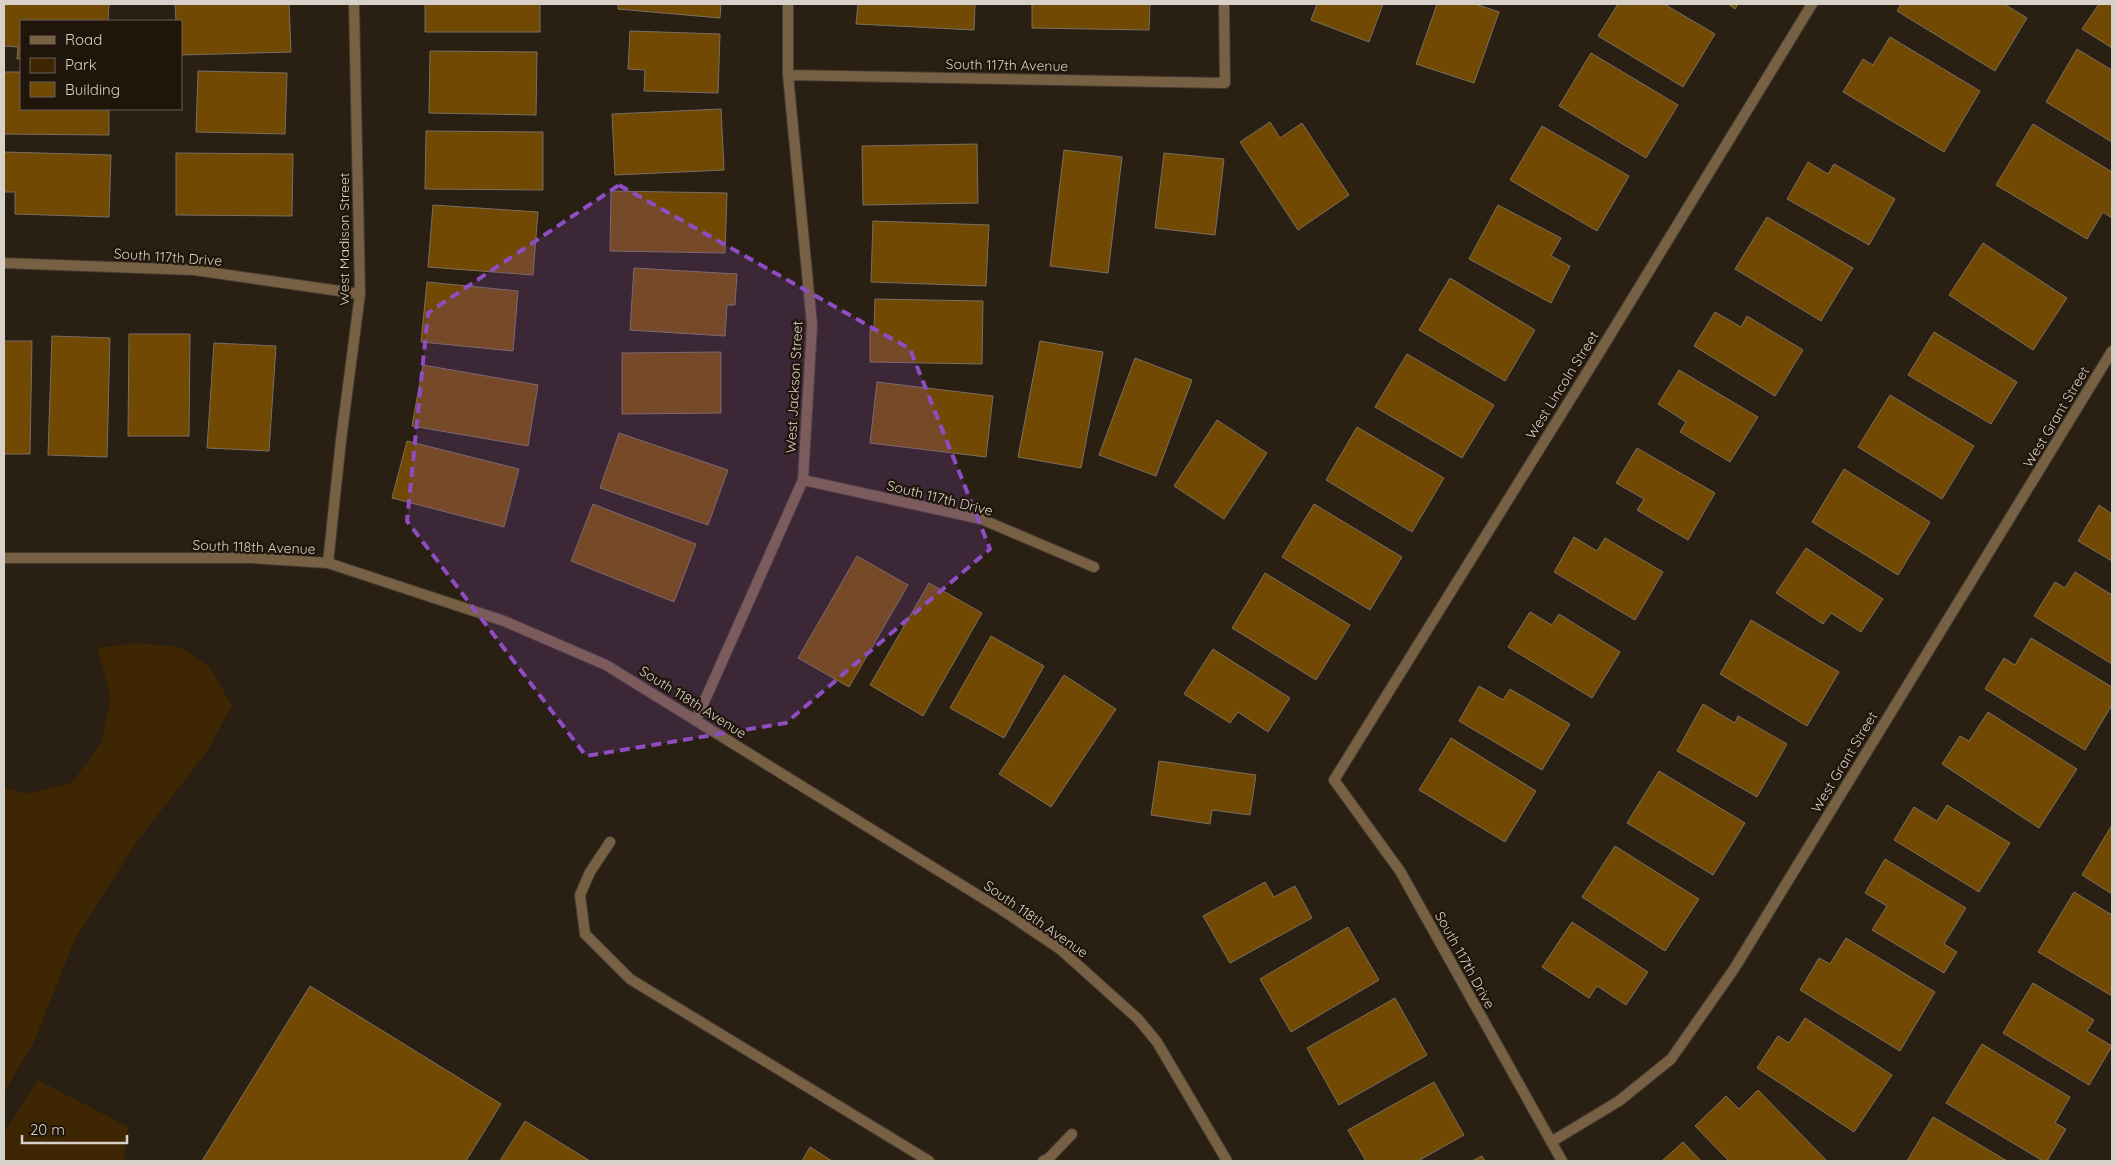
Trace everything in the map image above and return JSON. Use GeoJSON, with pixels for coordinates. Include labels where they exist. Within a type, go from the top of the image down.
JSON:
{"type":"FeatureCollection","features":[{"type":"Feature","properties":{"kind":"street","name":"West Madison Street"},"geometry":{"type":"LineString","coordinates":[[328,564],[341,440],[360,294],[354,4]]}},
{"type":"Feature","properties":{"kind":"street","name":"West Jackson Street"},"geometry":{"type":"LineString","coordinates":[[696,720],[803,480],[812,325],[788,75],[788,4]]}},
{"type":"Feature","properties":{"kind":"street","name":"South 117th Avenue"},"geometry":{"type":"LineString","coordinates":[[788,75],[1225,83],[1224,4]]}},
{"type":"Feature","properties":{"kind":"street","name":"West Lincoln Street"},"geometry":{"type":"LineString","coordinates":[[1334,780],[1812,4]]}},
{"type":"Feature","properties":{"kind":"street","name":"South 117th Drive"},"geometry":{"type":"LineString","coordinates":[[4,263],[194,270],[360,294]]}},
{"type":"Feature","properties":{"kind":"street","name":"West Grant Street"},"geometry":{"type":"LineString","coordinates":[[1551,1142],[1619,1101],[1671,1059],[1734,969],[2112,352]]}},
{"type":"Feature","properties":{"kind":"street","name":"South 117th Drive"},"geometry":{"type":"LineString","coordinates":[[803,480],[981,519],[1094,567]]}},
{"type":"Feature","properties":{"kind":"street","name":"South 118th Avenue"},"geometry":{"type":"LineString","coordinates":[[4,558],[251,558],[328,564],[504,621],[606,665],[1002,910],[1074,961],[1138,1019],[1158,1042],[1227,1161]]}},
{"type":"Feature","properties":{"kind":"street","name":"South 117th Drive"},"geometry":{"type":"LineString","coordinates":[[1334,780],[1400,871],[1562,1161]]}},
{"type":"Feature","properties":{"kind":"street"},"geometry":{"type":"LineString","coordinates":[[610,842],[590,872],[580,895],[585,934],[630,979],[928,1161]]}},
{"type":"Feature","properties":{"kind":"street"},"geometry":{"type":"LineString","coordinates":[[1043,1161],[1072,1134]]}},
{"type":"Feature","properties":{"kind":"highlighted area"},"geometry":{"type":"Polygon","coordinates":[[[619,185],[910,349],[990,549],[786,723],[586,756],[407,521],[428,313],[619,185]]]}},
{"type":"Feature","properties":{"kind":"green space"},"geometry":{"type":"Polygon","coordinates":[[[137,643],[180,647],[209,667],[232,705],[208,750],[136,843],[75,939],[34,1042],[4,1092],[4,787],[25,794],[72,783],[102,742],[111,696],[97,648],[137,643]]]}},
{"type":"Feature","properties":{"kind":"green space"},"geometry":{"type":"Polygon","coordinates":[[[38,1080],[128,1127],[124,1161],[4,1161],[4,1133],[38,1080]]]}},
{"type":"Feature","properties":{"kind":"building"},"geometry":{"type":"Polygon","coordinates":[[[4,4],[109,4],[108,20],[20,20],[20,59],[17,59],[18,47],[4,46],[4,4]]]}},
{"type":"Feature","properties":{"kind":"building"},"geometry":{"type":"Polygon","coordinates":[[[175,4],[289,4],[291,52],[182,55],[182,20],[176,20],[175,4]]]}},
{"type":"Feature","properties":{"kind":"building"},"geometry":{"type":"Polygon","coordinates":[[[425,4],[540,4],[540,32],[425,32],[425,4]]]}},
{"type":"Feature","properties":{"kind":"building"},"geometry":{"type":"Polygon","coordinates":[[[618,4],[721,4],[720,18],[618,9],[618,4]]]}},
{"type":"Feature","properties":{"kind":"building"},"geometry":{"type":"Polygon","coordinates":[[[858,4],[975,4],[974,30],[856,24],[858,4]]]}},
{"type":"Feature","properties":{"kind":"building"},"geometry":{"type":"Polygon","coordinates":[[[1032,4],[1150,4],[1149,30],[1032,28],[1032,4]]]}},
{"type":"Feature","properties":{"kind":"building"},"geometry":{"type":"Polygon","coordinates":[[[1317,4],[1383,4],[1369,42],[1311,20],[1317,4]]]}},
{"type":"Feature","properties":{"kind":"building"},"geometry":{"type":"Polygon","coordinates":[[[1437,4],[1475,4],[1499,12],[1474,83],[1416,64],[1437,4]]]}},
{"type":"Feature","properties":{"kind":"building"},"geometry":{"type":"Polygon","coordinates":[[[1618,4],[1664,4],[1715,34],[1683,87],[1598,36],[1618,4]]]}},
{"type":"Feature","properties":{"kind":"building"},"geometry":{"type":"Polygon","coordinates":[[[1728,4],[1738,4],[1735,9],[1728,4]]]}},
{"type":"Feature","properties":{"kind":"building"},"geometry":{"type":"Polygon","coordinates":[[[1901,4],[2004,4],[2027,18],[1995,71],[1897,11],[1901,4]]]}},
{"type":"Feature","properties":{"kind":"building"},"geometry":{"type":"Polygon","coordinates":[[[2099,4],[2112,4],[2112,48],[2082,29],[2099,4]]]}},
{"type":"Feature","properties":{"kind":"building"},"geometry":{"type":"Polygon","coordinates":[[[630,31],[720,34],[718,93],[644,91],[645,70],[628,69],[630,31]]]}},
{"type":"Feature","properties":{"kind":"building"},"geometry":{"type":"Polygon","coordinates":[[[1890,37],[1980,91],[1944,152],[1843,92],[1863,59],[1873,65],[1890,37]]]}},
{"type":"Feature","properties":{"kind":"building"},"geometry":{"type":"Polygon","coordinates":[[[2077,49],[2112,70],[2112,142],[2046,102],[2077,49]]]}},
{"type":"Feature","properties":{"kind":"building"},"geometry":{"type":"Polygon","coordinates":[[[430,51],[537,52],[536,115],[429,113],[430,51]]]}},
{"type":"Feature","properties":{"kind":"building"},"geometry":{"type":"Polygon","coordinates":[[[1591,53],[1678,105],[1646,158],[1559,106],[1591,53]]]}},
{"type":"Feature","properties":{"kind":"building"},"geometry":{"type":"Polygon","coordinates":[[[198,71],[287,73],[285,134],[196,132],[198,71]]]}},
{"type":"Feature","properties":{"kind":"building"},"geometry":{"type":"Polygon","coordinates":[[[4,72],[20,72],[20,110],[109,110],[109,135],[4,134],[4,72]]]}},
{"type":"Feature","properties":{"kind":"building"},"geometry":{"type":"Polygon","coordinates":[[[721,109],[724,170],[615,175],[612,114],[721,109]]]}},
{"type":"Feature","properties":{"kind":"building"},"geometry":{"type":"Polygon","coordinates":[[[1270,122],[1280,138],[1302,123],[1349,195],[1298,230],[1240,142],[1270,122]]]}},
{"type":"Feature","properties":{"kind":"building"},"geometry":{"type":"Polygon","coordinates":[[[2033,124],[2112,172],[2112,218],[2103,212],[2087,239],[1996,185],[2033,124]]]}},
{"type":"Feature","properties":{"kind":"building"},"geometry":{"type":"Polygon","coordinates":[[[1542,126],[1629,176],[1597,231],[1510,180],[1542,126]]]}},
{"type":"Feature","properties":{"kind":"building"},"geometry":{"type":"Polygon","coordinates":[[[426,131],[543,132],[543,190],[425,189],[426,131]]]}},
{"type":"Feature","properties":{"kind":"building"},"geometry":{"type":"Polygon","coordinates":[[[977,144],[978,203],[863,205],[862,146],[977,144]]]}},
{"type":"Feature","properties":{"kind":"building"},"geometry":{"type":"Polygon","coordinates":[[[1064,150],[1122,157],[1108,273],[1050,266],[1064,150]]]}},
{"type":"Feature","properties":{"kind":"building"},"geometry":{"type":"Polygon","coordinates":[[[4,152],[111,155],[109,217],[15,214],[15,192],[4,192],[4,152]]]}},
{"type":"Feature","properties":{"kind":"building"},"geometry":{"type":"Polygon","coordinates":[[[176,153],[293,154],[292,216],[176,215],[176,153]]]}},
{"type":"Feature","properties":{"kind":"building"},"geometry":{"type":"Polygon","coordinates":[[[1164,153],[1224,159],[1215,235],[1155,228],[1164,153]]]}},
{"type":"Feature","properties":{"kind":"building"},"geometry":{"type":"Polygon","coordinates":[[[1808,162],[1828,174],[1834,164],[1895,199],[1869,245],[1787,199],[1808,162]]]}},
{"type":"Feature","properties":{"kind":"building"},"geometry":{"type":"Polygon","coordinates":[[[611,191],[727,193],[725,253],[610,251],[611,191]]]}},
{"type":"Feature","properties":{"kind":"building"},"geometry":{"type":"Polygon","coordinates":[[[433,205],[538,212],[533,275],[428,267],[433,205]]]}},
{"type":"Feature","properties":{"kind":"building"},"geometry":{"type":"Polygon","coordinates":[[[1498,205],[1561,238],[1551,256],[1570,266],[1551,303],[1469,259],[1498,205]]]}},
{"type":"Feature","properties":{"kind":"building"},"geometry":{"type":"Polygon","coordinates":[[[1767,217],[1853,268],[1821,321],[1735,269],[1767,217]]]}},
{"type":"Feature","properties":{"kind":"building"},"geometry":{"type":"Polygon","coordinates":[[[873,221],[989,225],[986,286],[871,282],[873,221]]]}},
{"type":"Feature","properties":{"kind":"building"},"geometry":{"type":"Polygon","coordinates":[[[1983,243],[2067,298],[2033,350],[1949,295],[1983,243]]]}},
{"type":"Feature","properties":{"kind":"building"},"geometry":{"type":"Polygon","coordinates":[[[634,268],[737,274],[735,305],[727,305],[725,336],[630,330],[634,268]]]}},
{"type":"Feature","properties":{"kind":"building"},"geometry":{"type":"Polygon","coordinates":[[[1450,278],[1535,330],[1505,381],[1419,330],[1450,278]]]}},
{"type":"Feature","properties":{"kind":"building"},"geometry":{"type":"Polygon","coordinates":[[[427,282],[518,291],[513,351],[421,342],[427,282]]]}},
{"type":"Feature","properties":{"kind":"building"},"geometry":{"type":"Polygon","coordinates":[[[875,299],[983,301],[982,364],[870,362],[870,330],[874,330],[875,299]]]}},
{"type":"Feature","properties":{"kind":"building"},"geometry":{"type":"Polygon","coordinates":[[[1715,312],[1741,327],[1747,316],[1803,350],[1775,396],[1694,346],[1715,312]]]}},
{"type":"Feature","properties":{"kind":"building"},"geometry":{"type":"Polygon","coordinates":[[[1934,332],[2017,382],[1991,424],[1908,375],[1934,332]]]}},
{"type":"Feature","properties":{"kind":"building"},"geometry":{"type":"Polygon","coordinates":[[[129,334],[190,334],[189,436],[128,436],[129,334]]]}},
{"type":"Feature","properties":{"kind":"building"},"geometry":{"type":"Polygon","coordinates":[[[52,336],[110,338],[107,457],[48,455],[52,336]]]}},
{"type":"Feature","properties":{"kind":"building"},"geometry":{"type":"Polygon","coordinates":[[[4,341],[32,341],[30,454],[4,454],[4,341]]]}},
{"type":"Feature","properties":{"kind":"building"},"geometry":{"type":"Polygon","coordinates":[[[1040,341],[1103,352],[1081,468],[1018,457],[1040,341]]]}},
{"type":"Feature","properties":{"kind":"building"},"geometry":{"type":"Polygon","coordinates":[[[214,343],[276,346],[269,451],[207,448],[214,343]]]}},
{"type":"Feature","properties":{"kind":"building"},"geometry":{"type":"Polygon","coordinates":[[[721,352],[721,413],[622,414],[622,353],[721,352]]]}},
{"type":"Feature","properties":{"kind":"building"},"geometry":{"type":"Polygon","coordinates":[[[1407,354],[1494,405],[1462,458],[1375,407],[1407,354]]]}},
{"type":"Feature","properties":{"kind":"building"},"geometry":{"type":"Polygon","coordinates":[[[1135,358],[1192,380],[1156,476],[1099,455],[1135,358]]]}},
{"type":"Feature","properties":{"kind":"building"},"geometry":{"type":"Polygon","coordinates":[[[423,365],[538,385],[528,446],[412,426],[423,365]]]}},
{"type":"Feature","properties":{"kind":"building"},"geometry":{"type":"Polygon","coordinates":[[[1679,370],[1758,417],[1730,462],[1680,432],[1686,422],[1658,404],[1679,370]]]}},
{"type":"Feature","properties":{"kind":"building"},"geometry":{"type":"Polygon","coordinates":[[[877,382],[993,396],[986,457],[870,443],[877,382]]]}},
{"type":"Feature","properties":{"kind":"building"},"geometry":{"type":"Polygon","coordinates":[[[1890,395],[1974,446],[1942,499],[1858,447],[1890,395]]]}},
{"type":"Feature","properties":{"kind":"building"},"geometry":{"type":"Polygon","coordinates":[[[1217,420],[1267,453],[1224,519],[1174,486],[1217,420]]]}},
{"type":"Feature","properties":{"kind":"building"},"geometry":{"type":"Polygon","coordinates":[[[1357,427],[1444,478],[1412,532],[1326,480],[1357,427]]]}},
{"type":"Feature","properties":{"kind":"building"},"geometry":{"type":"Polygon","coordinates":[[[619,433],[728,470],[708,525],[600,488],[619,433]]]}},
{"type":"Feature","properties":{"kind":"building"},"geometry":{"type":"Polygon","coordinates":[[[407,441],[519,469],[504,527],[392,498],[407,441]]]}},
{"type":"Feature","properties":{"kind":"building"},"geometry":{"type":"Polygon","coordinates":[[[1637,448],[1715,493],[1688,540],[1637,510],[1644,499],[1616,483],[1637,448]]]}},
{"type":"Feature","properties":{"kind":"building"},"geometry":{"type":"Polygon","coordinates":[[[1844,469],[1930,522],[1898,575],[1812,522],[1844,469]]]}},
{"type":"Feature","properties":{"kind":"building"},"geometry":{"type":"Polygon","coordinates":[[[593,504],[696,544],[674,602],[571,561],[593,504]]]}},
{"type":"Feature","properties":{"kind":"building"},"geometry":{"type":"Polygon","coordinates":[[[1314,504],[1402,557],[1370,610],[1282,557],[1314,504]]]}},
{"type":"Feature","properties":{"kind":"building"},"geometry":{"type":"Polygon","coordinates":[[[2099,505],[2112,514],[2112,561],[2078,541],[2099,505]]]}},
{"type":"Feature","properties":{"kind":"building"},"geometry":{"type":"Polygon","coordinates":[[[1574,537],[1597,551],[1605,538],[1663,572],[1635,620],[1554,572],[1574,537]]]}},
{"type":"Feature","properties":{"kind":"building"},"geometry":{"type":"Polygon","coordinates":[[[1806,548],[1883,599],[1861,632],[1831,613],[1823,624],[1776,593],[1806,548]]]}},
{"type":"Feature","properties":{"kind":"building"},"geometry":{"type":"Polygon","coordinates":[[[857,556],[908,585],[849,687],[798,658],[857,556]]]}},
{"type":"Feature","properties":{"kind":"building"},"geometry":{"type":"Polygon","coordinates":[[[2075,572],[2112,595],[2112,664],[2034,616],[2055,582],[2065,588],[2075,572]]]}},
{"type":"Feature","properties":{"kind":"building"},"geometry":{"type":"Polygon","coordinates":[[[1265,573],[1350,625],[1316,680],[1232,628],[1265,573]]]}},
{"type":"Feature","properties":{"kind":"building"},"geometry":{"type":"Polygon","coordinates":[[[929,583],[982,613],[923,716],[870,685],[929,583]]]}},
{"type":"Feature","properties":{"kind":"building"},"geometry":{"type":"Polygon","coordinates":[[[1530,612],[1552,625],[1559,614],[1620,652],[1592,698],[1508,647],[1530,612]]]}},
{"type":"Feature","properties":{"kind":"building"},"geometry":{"type":"Polygon","coordinates":[[[1751,620],[1839,672],[1807,726],[1720,674],[1751,620]]]}},
{"type":"Feature","properties":{"kind":"building"},"geometry":{"type":"Polygon","coordinates":[[[991,636],[1044,666],[1004,738],[950,708],[991,636]]]}},
{"type":"Feature","properties":{"kind":"building"},"geometry":{"type":"Polygon","coordinates":[[[2031,638],[2112,687],[2112,705],[2085,750],[1985,689],[2004,658],[2015,665],[2031,638]]]}},
{"type":"Feature","properties":{"kind":"building"},"geometry":{"type":"Polygon","coordinates":[[[1213,649],[1290,698],[1268,732],[1238,712],[1230,723],[1184,694],[1213,649]]]}},
{"type":"Feature","properties":{"kind":"building"},"geometry":{"type":"Polygon","coordinates":[[[1064,675],[1116,709],[1051,807],[999,774],[1064,675]]]}},
{"type":"Feature","properties":{"kind":"building"},"geometry":{"type":"Polygon","coordinates":[[[1479,686],[1503,700],[1510,689],[1570,724],[1542,770],[1459,721],[1479,686]]]}},
{"type":"Feature","properties":{"kind":"building"},"geometry":{"type":"Polygon","coordinates":[[[1703,704],[1735,723],[1738,716],[1787,744],[1757,797],[1677,751],[1703,704]]]}},
{"type":"Feature","properties":{"kind":"building"},"geometry":{"type":"Polygon","coordinates":[[[1988,712],[2077,769],[2039,828],[1942,764],[1960,736],[1969,741],[1988,712]]]}},
{"type":"Feature","properties":{"kind":"building"},"geometry":{"type":"Polygon","coordinates":[[[1451,738],[1536,791],[1505,842],[1419,790],[1451,738]]]}},
{"type":"Feature","properties":{"kind":"building"},"geometry":{"type":"Polygon","coordinates":[[[1159,761],[1256,775],[1250,815],[1212,810],[1210,824],[1151,815],[1159,761]]]}},
{"type":"Feature","properties":{"kind":"building"},"geometry":{"type":"Polygon","coordinates":[[[1659,771],[1745,823],[1713,875],[1627,823],[1659,771]]]}},
{"type":"Feature","properties":{"kind":"building"},"geometry":{"type":"Polygon","coordinates":[[[1947,805],[2010,843],[1979,892],[1894,840],[1914,807],[1937,821],[1947,805]]]}},
{"type":"Feature","properties":{"kind":"building"},"geometry":{"type":"Polygon","coordinates":[[[2112,825],[2112,894],[2082,875],[2112,825]]]}},
{"type":"Feature","properties":{"kind":"building"},"geometry":{"type":"Polygon","coordinates":[[[1615,846],[1699,899],[1665,951],[1582,897],[1615,846]]]}},
{"type":"Feature","properties":{"kind":"building"},"geometry":{"type":"Polygon","coordinates":[[[1885,859],[1966,908],[1944,944],[1957,952],[1944,973],[1872,930],[1887,906],[1865,893],[1885,859]]]}},
{"type":"Feature","properties":{"kind":"building"},"geometry":{"type":"Polygon","coordinates":[[[1265,882],[1274,897],[1295,886],[1312,918],[1230,963],[1203,916],[1265,882]]]}},
{"type":"Feature","properties":{"kind":"building"},"geometry":{"type":"Polygon","coordinates":[[[2074,892],[2112,915],[2112,996],[2038,952],[2074,892]]]}},
{"type":"Feature","properties":{"kind":"building"},"geometry":{"type":"Polygon","coordinates":[[[1572,922],[1648,972],[1626,1005],[1597,986],[1589,998],[1542,967],[1572,922]]]}},
{"type":"Feature","properties":{"kind":"building"},"geometry":{"type":"Polygon","coordinates":[[[1348,927],[1379,980],[1291,1032],[1260,979],[1348,927]]]}},
{"type":"Feature","properties":{"kind":"building"},"geometry":{"type":"Polygon","coordinates":[[[1846,938],[1935,992],[1900,1051],[1800,990],[1819,958],[1830,964],[1846,938]]]}},
{"type":"Feature","properties":{"kind":"building"},"geometry":{"type":"Polygon","coordinates":[[[2033,983],[2094,1020],[2087,1031],[2112,1046],[2089,1085],[2003,1033],[2033,983]]]}},
{"type":"Feature","properties":{"kind":"building"},"geometry":{"type":"Polygon","coordinates":[[[310,986],[501,1104],[466,1161],[202,1161],[310,986]]]}},
{"type":"Feature","properties":{"kind":"building"},"geometry":{"type":"Polygon","coordinates":[[[1395,998],[1427,1055],[1339,1105],[1307,1048],[1395,998]]]}},
{"type":"Feature","properties":{"kind":"building"},"geometry":{"type":"Polygon","coordinates":[[[1805,1018],[1892,1075],[1854,1132],[1757,1068],[1778,1036],[1789,1043],[1805,1018]]]}},
{"type":"Feature","properties":{"kind":"building"},"geometry":{"type":"Polygon","coordinates":[[[1982,1044],[2070,1097],[2055,1123],[2066,1129],[2047,1161],[2043,1161],[1946,1103],[1982,1044]]]}},
{"type":"Feature","properties":{"kind":"building"},"geometry":{"type":"Polygon","coordinates":[[[1434,1082],[1464,1135],[1418,1161],[1366,1161],[1348,1130],[1434,1082]]]}},
{"type":"Feature","properties":{"kind":"building"},"geometry":{"type":"Polygon","coordinates":[[[1758,1090],[1827,1161],[1729,1161],[1695,1126],[1726,1096],[1739,1109],[1758,1090]]]}},
{"type":"Feature","properties":{"kind":"building"},"geometry":{"type":"Polygon","coordinates":[[[1933,1117],[2007,1161],[1907,1161],[1933,1117]]]}},
{"type":"Feature","properties":{"kind":"building"},"geometry":{"type":"Polygon","coordinates":[[[525,1121],[590,1161],[500,1161],[525,1121]]]}},
{"type":"Feature","properties":{"kind":"building"},"geometry":{"type":"Polygon","coordinates":[[[1683,1142],[1701,1161],[1662,1161],[1683,1142]]]}},
{"type":"Feature","properties":{"kind":"building"},"geometry":{"type":"Polygon","coordinates":[[[810,1147],[832,1161],[802,1161],[810,1147]]]}},
{"type":"Feature","properties":{"kind":"building"},"geometry":{"type":"Polygon","coordinates":[[[1482,1156],[1485,1161],[1472,1161],[1482,1156]]]}}]}
